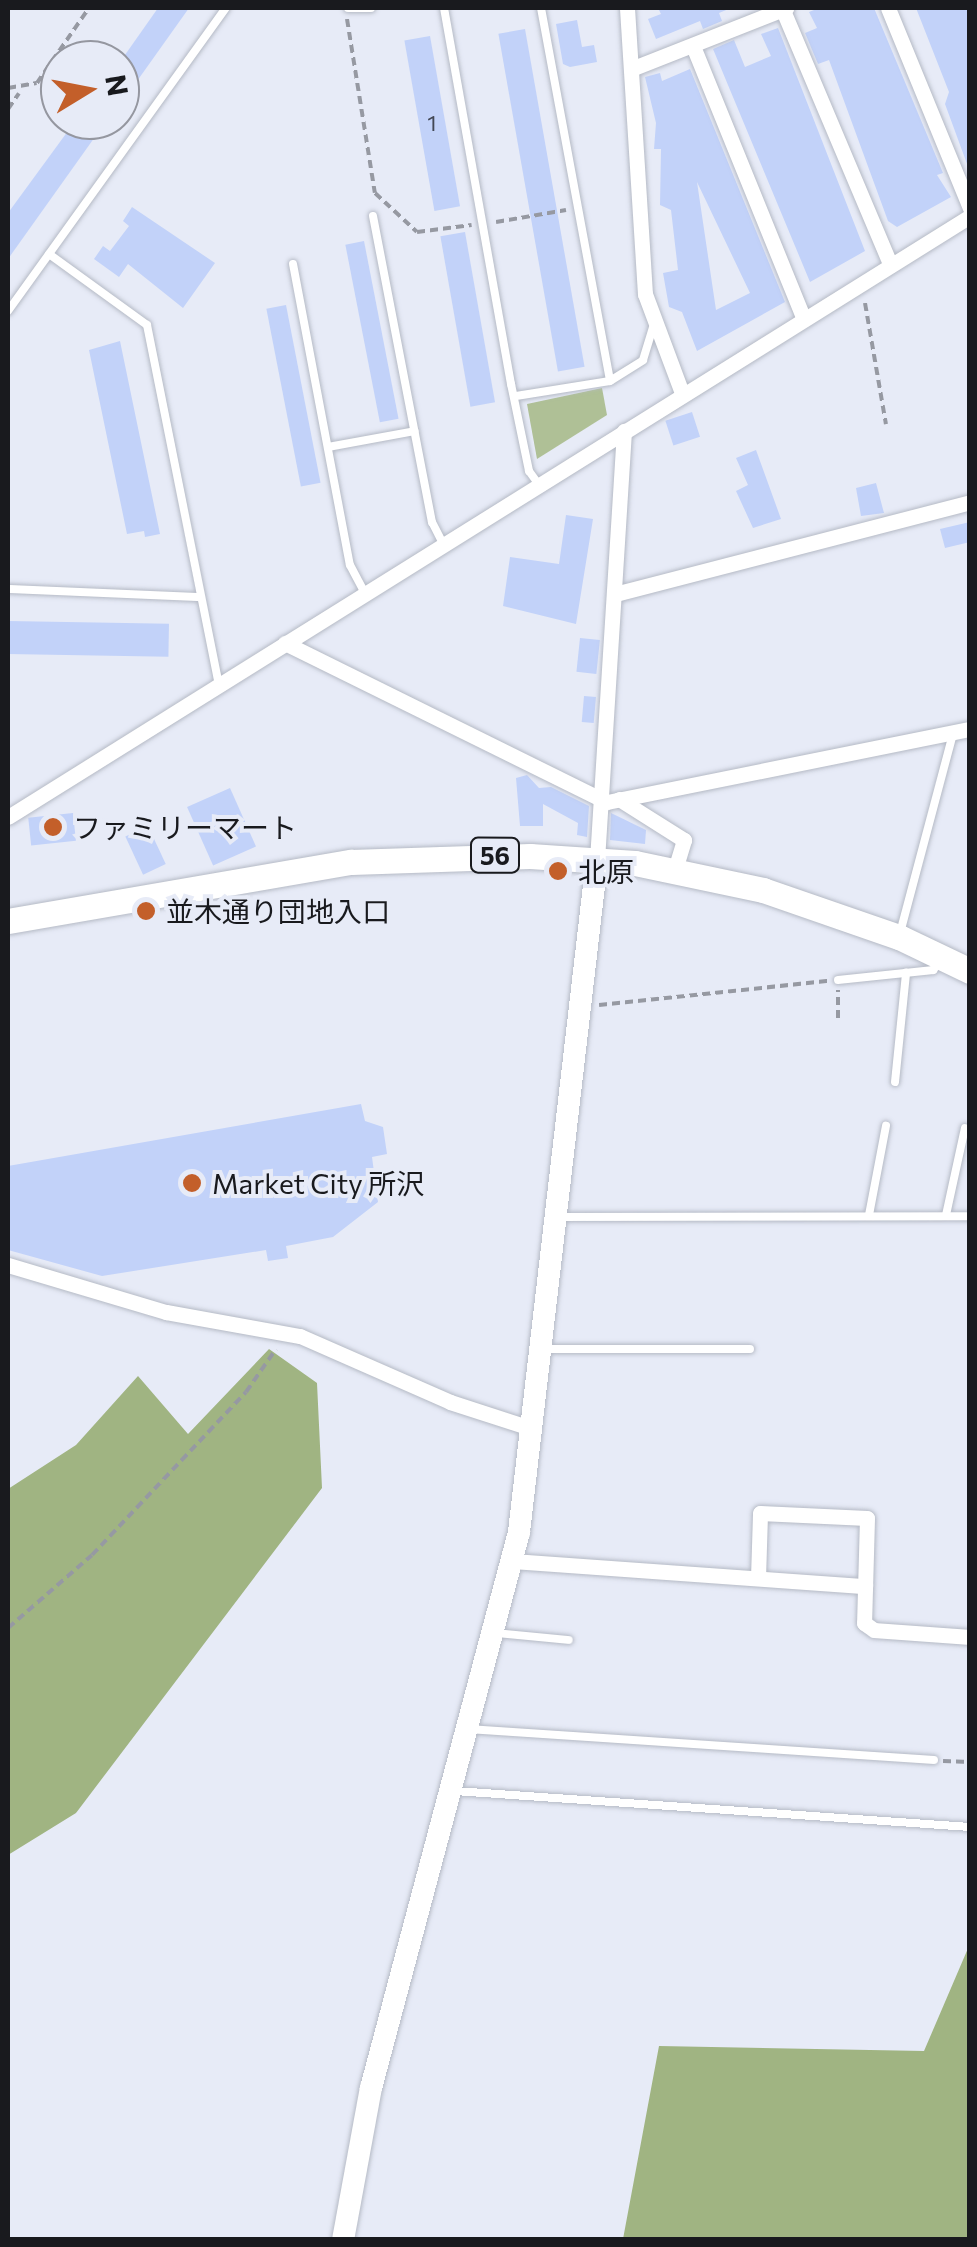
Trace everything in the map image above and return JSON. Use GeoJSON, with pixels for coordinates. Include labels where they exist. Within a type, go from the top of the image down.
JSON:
{"type":"FeatureCollection","features":[{"type":"Feature","properties":{"kind":"main road","name":"56"},"geometry":{"type":"LineString","coordinates":[[8,921],[386,858],[597,860],[675,869],[814,905],[961,965]]}},
{"type":"Feature","properties":{"kind":"street"},"geometry":{"type":"LineString","coordinates":[[627,8],[645,294],[682,393]]}},
{"type":"Feature","properties":{"kind":"street"},"geometry":{"type":"LineString","coordinates":[[631,69],[784,8],[890,264]]}},
{"type":"Feature","properties":{"kind":"street"},"geometry":{"type":"LineString","coordinates":[[888,8],[970,208]]}},
{"type":"Feature","properties":{"kind":"street"},"geometry":{"type":"LineString","coordinates":[[692,46],[804,319]]}},
{"type":"Feature","properties":{"kind":"street"},"geometry":{"type":"LineString","coordinates":[[8,817],[970,216]]}},
{"type":"Feature","properties":{"kind":"street"},"geometry":{"type":"LineString","coordinates":[[343,2240],[371,2088],[446,1790],[513,1561],[585,1007],[616,594],[624,430]]}},
{"type":"Feature","properties":{"kind":"street"},"geometry":{"type":"LineString","coordinates":[[616,594],[970,502]]}},
{"type":"Feature","properties":{"kind":"street"},"geometry":{"type":"LineString","coordinates":[[285,643],[600,797],[619,800],[961,731]]}},
{"type":"Feature","properties":{"kind":"street"},"geometry":{"type":"LineString","coordinates":[[619,800],[684,840],[675,869]]}},
{"type":"Feature","properties":{"kind":"street"},"geometry":{"type":"LineString","coordinates":[[8,1266],[166,1312],[286,1332],[450,1402],[530,1428]]}},
{"type":"Feature","properties":{"kind":"street"},"geometry":{"type":"LineString","coordinates":[[758,1578],[760,1513],[867,1518],[864,1623],[874,1630],[970,1638]]}},
{"type":"Feature","properties":{"kind":"street"},"geometry":{"type":"LineString","coordinates":[[513,1561],[865,1586]]}},
{"type":"Feature","properties":{"kind":"lane"},"geometry":{"type":"LineString","coordinates":[[8,310],[226,8]]}},
{"type":"Feature","properties":{"kind":"lane"},"geometry":{"type":"LineString","coordinates":[[350,9],[370,8]]}},
{"type":"Feature","properties":{"kind":"lane"},"geometry":{"type":"LineString","coordinates":[[444,8],[529,471],[539,485]]}},
{"type":"Feature","properties":{"kind":"lane"},"geometry":{"type":"LineString","coordinates":[[541,8],[610,380]]}},
{"type":"Feature","properties":{"kind":"lane"},"geometry":{"type":"LineString","coordinates":[[373,216],[432,522],[443,544]]}},
{"type":"Feature","properties":{"kind":"lane"},"geometry":{"type":"LineString","coordinates":[[48,254],[146,325],[219,685]]}},
{"type":"Feature","properties":{"kind":"lane"},"geometry":{"type":"LineString","coordinates":[[293,264],[350,564],[365,594]]}},
{"type":"Feature","properties":{"kind":"lane"},"geometry":{"type":"LineString","coordinates":[[516,396],[610,380],[643,360],[654,324]]}},
{"type":"Feature","properties":{"kind":"lane"},"geometry":{"type":"LineString","coordinates":[[328,447],[414,430]]}},
{"type":"Feature","properties":{"kind":"lane"},"geometry":{"type":"LineString","coordinates":[[8,589],[199,597]]}},
{"type":"Feature","properties":{"kind":"lane"},"geometry":{"type":"LineString","coordinates":[[899,937],[961,731]]}},
{"type":"Feature","properties":{"kind":"lane"},"geometry":{"type":"LineString","coordinates":[[838,980],[961,965]]}},
{"type":"Feature","properties":{"kind":"lane"},"geometry":{"type":"LineString","coordinates":[[895,1082],[906,973]]}},
{"type":"Feature","properties":{"kind":"lane"},"geometry":{"type":"LineString","coordinates":[[869,1216],[886,1126]]}},
{"type":"Feature","properties":{"kind":"lane"},"geometry":{"type":"LineString","coordinates":[[946,1215],[965,1128]]}},
{"type":"Feature","properties":{"kind":"lane"},"geometry":{"type":"LineString","coordinates":[[556,1216],[970,1216]]}},
{"type":"Feature","properties":{"kind":"lane"},"geometry":{"type":"LineString","coordinates":[[539,1350],[750,1349]]}},
{"type":"Feature","properties":{"kind":"lane"},"geometry":{"type":"LineString","coordinates":[[491,1633],[568,1640]]}},
{"type":"Feature","properties":{"kind":"lane"},"geometry":{"type":"LineString","coordinates":[[464,1729],[934,1760]]}},
{"type":"Feature","properties":{"kind":"lane"},"geometry":{"type":"LineString","coordinates":[[446,1790],[970,1827]]}},
{"type":"Feature","properties":{"kind":"path"},"geometry":{"type":"LineString","coordinates":[[8,88],[21,90],[37,83],[89,8]]}},
{"type":"Feature","properties":{"kind":"path"},"geometry":{"type":"LineString","coordinates":[[350,9],[343,26],[376,194],[417,232],[576,209]]}},
{"type":"Feature","properties":{"kind":"path"},"geometry":{"type":"LineString","coordinates":[[8,110],[21,90]]}},
{"type":"Feature","properties":{"kind":"path"},"geometry":{"type":"LineString","coordinates":[[859,284],[886,424]]}},
{"type":"Feature","properties":{"kind":"path"},"geometry":{"type":"LineString","coordinates":[[585,1007],[838,980],[838,1018]]}},
{"type":"Feature","properties":{"kind":"path"},"geometry":{"type":"LineString","coordinates":[[8,1628],[92,1555],[246,1392],[286,1332]]}},
{"type":"Feature","properties":{"kind":"path"},"geometry":{"type":"LineString","coordinates":[[934,1760],[970,1762]]}},
{"type":"Feature","properties":{"kind":"green space"},"geometry":{"type":"Polygon","coordinates":[[[602,388],[607,415],[537,459],[527,404],[602,388]]]}},
{"type":"Feature","properties":{"kind":"green space"},"geometry":{"type":"Polygon","coordinates":[[[269,1349],[317,1383],[322,1488],[76,1813],[8,1855],[8,1489],[76,1445],[138,1376],[188,1434],[269,1349]]]}},
{"type":"Feature","properties":{"kind":"green space"},"geometry":{"type":"Polygon","coordinates":[[[969,1946],[969,2239],[623,2239],[659,2046],[924,2051],[969,1946]]]}},
{"type":"Feature","properties":{"kind":"building"},"geometry":{"type":"Polygon","coordinates":[[[158,8],[189,8],[140,77],[140,40],[135,40],[158,8]]]}},
{"type":"Feature","properties":{"kind":"building"},"geometry":{"type":"Polygon","coordinates":[[[658,8],[731,8],[719,13],[722,21],[703,29],[700,21],[656,39],[648,19],[661,14],[658,8]]]}},
{"type":"Feature","properties":{"kind":"building"},"geometry":{"type":"Polygon","coordinates":[[[819,8],[874,8],[943,173],[937,175],[951,197],[897,227],[888,221],[829,60],[818,64],[805,33],[817,28],[809,12],[819,8]]]}},
{"type":"Feature","properties":{"kind":"building"},"geometry":{"type":"Polygon","coordinates":[[[916,8],[970,8],[970,172],[945,104],[949,92],[916,8]]]}},
{"type":"Feature","properties":{"kind":"building"},"geometry":{"type":"Polygon","coordinates":[[[577,20],[582,47],[594,45],[597,62],[570,67],[563,64],[556,24],[577,20]]]}},
{"type":"Feature","properties":{"kind":"building"},"geometry":{"type":"Polygon","coordinates":[[[778,28],[865,251],[810,282],[713,49],[734,40],[745,67],[771,56],[761,34],[778,28]]]}},
{"type":"Feature","properties":{"kind":"building"},"geometry":{"type":"Polygon","coordinates":[[[525,29],[585,367],[558,371],[498,34],[525,29]]]}},
{"type":"Feature","properties":{"kind":"building"},"geometry":{"type":"Polygon","coordinates":[[[430,36],[460,206],[434,211],[404,41],[430,36]]]}},
{"type":"Feature","properties":{"kind":"building"},"geometry":{"type":"Polygon","coordinates":[[[690,69],[785,302],[697,351],[682,312],[669,307],[663,273],[678,270],[671,210],[660,205],[661,149],[654,149],[656,123],[645,77],[660,73],[662,81],[690,69]],[[697,182],[716,310],[750,293],[697,182]]]}},
{"type":"Feature","properties":{"kind":"building"},"geometry":{"type":"Polygon","coordinates":[[[61,140],[93,140],[8,259],[8,213],[61,140]]]}},
{"type":"Feature","properties":{"kind":"building"},"geometry":{"type":"Polygon","coordinates":[[[132,207],[215,263],[183,308],[128,264],[119,277],[94,259],[103,246],[110,251],[129,226],[123,221],[132,207]]]}},
{"type":"Feature","properties":{"kind":"building"},"geometry":{"type":"Polygon","coordinates":[[[465,232],[495,402],[470,407],[440,236],[465,232]]]}},
{"type":"Feature","properties":{"kind":"building"},"geometry":{"type":"Polygon","coordinates":[[[364,241],[399,419],[380,422],[345,245],[364,241]]]}},
{"type":"Feature","properties":{"kind":"building"},"geometry":{"type":"Polygon","coordinates":[[[286,305],[321,483],[301,486],[266,309],[286,305]]]}},
{"type":"Feature","properties":{"kind":"building"},"geometry":{"type":"Polygon","coordinates":[[[120,341],[160,534],[145,537],[144,531],[127,534],[89,350],[120,341]]]}},
{"type":"Feature","properties":{"kind":"building"},"geometry":{"type":"Polygon","coordinates":[[[692,412],[700,437],[673,445],[665,421],[692,412]]]}},
{"type":"Feature","properties":{"kind":"building"},"geometry":{"type":"Polygon","coordinates":[[[756,450],[781,519],[753,528],[736,491],[748,485],[736,458],[756,450]]]}},
{"type":"Feature","properties":{"kind":"building"},"geometry":{"type":"Polygon","coordinates":[[[876,483],[884,513],[861,516],[856,488],[876,483]]]}},
{"type":"Feature","properties":{"kind":"building"},"geometry":{"type":"Polygon","coordinates":[[[566,515],[593,519],[576,624],[503,606],[510,557],[559,564],[566,515]]]}},
{"type":"Feature","properties":{"kind":"building"},"geometry":{"type":"Polygon","coordinates":[[[970,522],[970,542],[945,548],[940,529],[970,522]]]}},
{"type":"Feature","properties":{"kind":"building"},"geometry":{"type":"Polygon","coordinates":[[[8,621],[169,624],[168,657],[8,654],[8,621]]]}},
{"type":"Feature","properties":{"kind":"building"},"geometry":{"type":"Polygon","coordinates":[[[580,638],[600,640],[596,674],[576,672],[580,638]]]}},
{"type":"Feature","properties":{"kind":"building"},"geometry":{"type":"Polygon","coordinates":[[[584,696],[596,697],[594,723],[582,722],[584,696]]]}},
{"type":"Feature","properties":{"kind":"building"},"geometry":{"type":"Polygon","coordinates":[[[527,775],[539,788],[551,787],[589,806],[587,837],[577,835],[578,823],[543,804],[543,826],[520,826],[516,778],[527,775]]]}},
{"type":"Feature","properties":{"kind":"building"},"geometry":{"type":"Polygon","coordinates":[[[230,788],[256,846],[213,866],[187,807],[230,788]]]}},
{"type":"Feature","properties":{"kind":"building"},"geometry":{"type":"Polygon","coordinates":[[[73,813],[76,841],[31,846],[28,818],[73,813]]]}},
{"type":"Feature","properties":{"kind":"building"},"geometry":{"type":"Polygon","coordinates":[[[611,813],[646,830],[645,844],[610,840],[611,813]]]}},
{"type":"Feature","properties":{"kind":"building"},"geometry":{"type":"Polygon","coordinates":[[[148,826],[166,864],[143,875],[125,837],[148,826]]]}},
{"type":"Feature","properties":{"kind":"building","name":"Market City 所沢"},"geometry":{"type":"Polygon","coordinates":[[[361,1104],[365,1121],[383,1127],[387,1154],[372,1157],[378,1202],[333,1237],[286,1246],[288,1258],[268,1261],[266,1250],[102,1276],[8,1250],[8,1166],[361,1104]]]}},
{"type":"Feature","properties":{"kind":"place","name":"ファミリーマート"},"geometry":{"type":"Point","coordinates":[53,827]}},
{"type":"Feature","properties":{"kind":"place","name":"北原"},"geometry":{"type":"Point","coordinates":[558,871]}},
{"type":"Feature","properties":{"kind":"place","name":"並木通り団地入口"},"geometry":{"type":"Point","coordinates":[146,911]}},
{"type":"Feature","properties":{"kind":"place","name":"Market City 所沢"},"geometry":{"type":"Point","coordinates":[192,1183]}}]}
